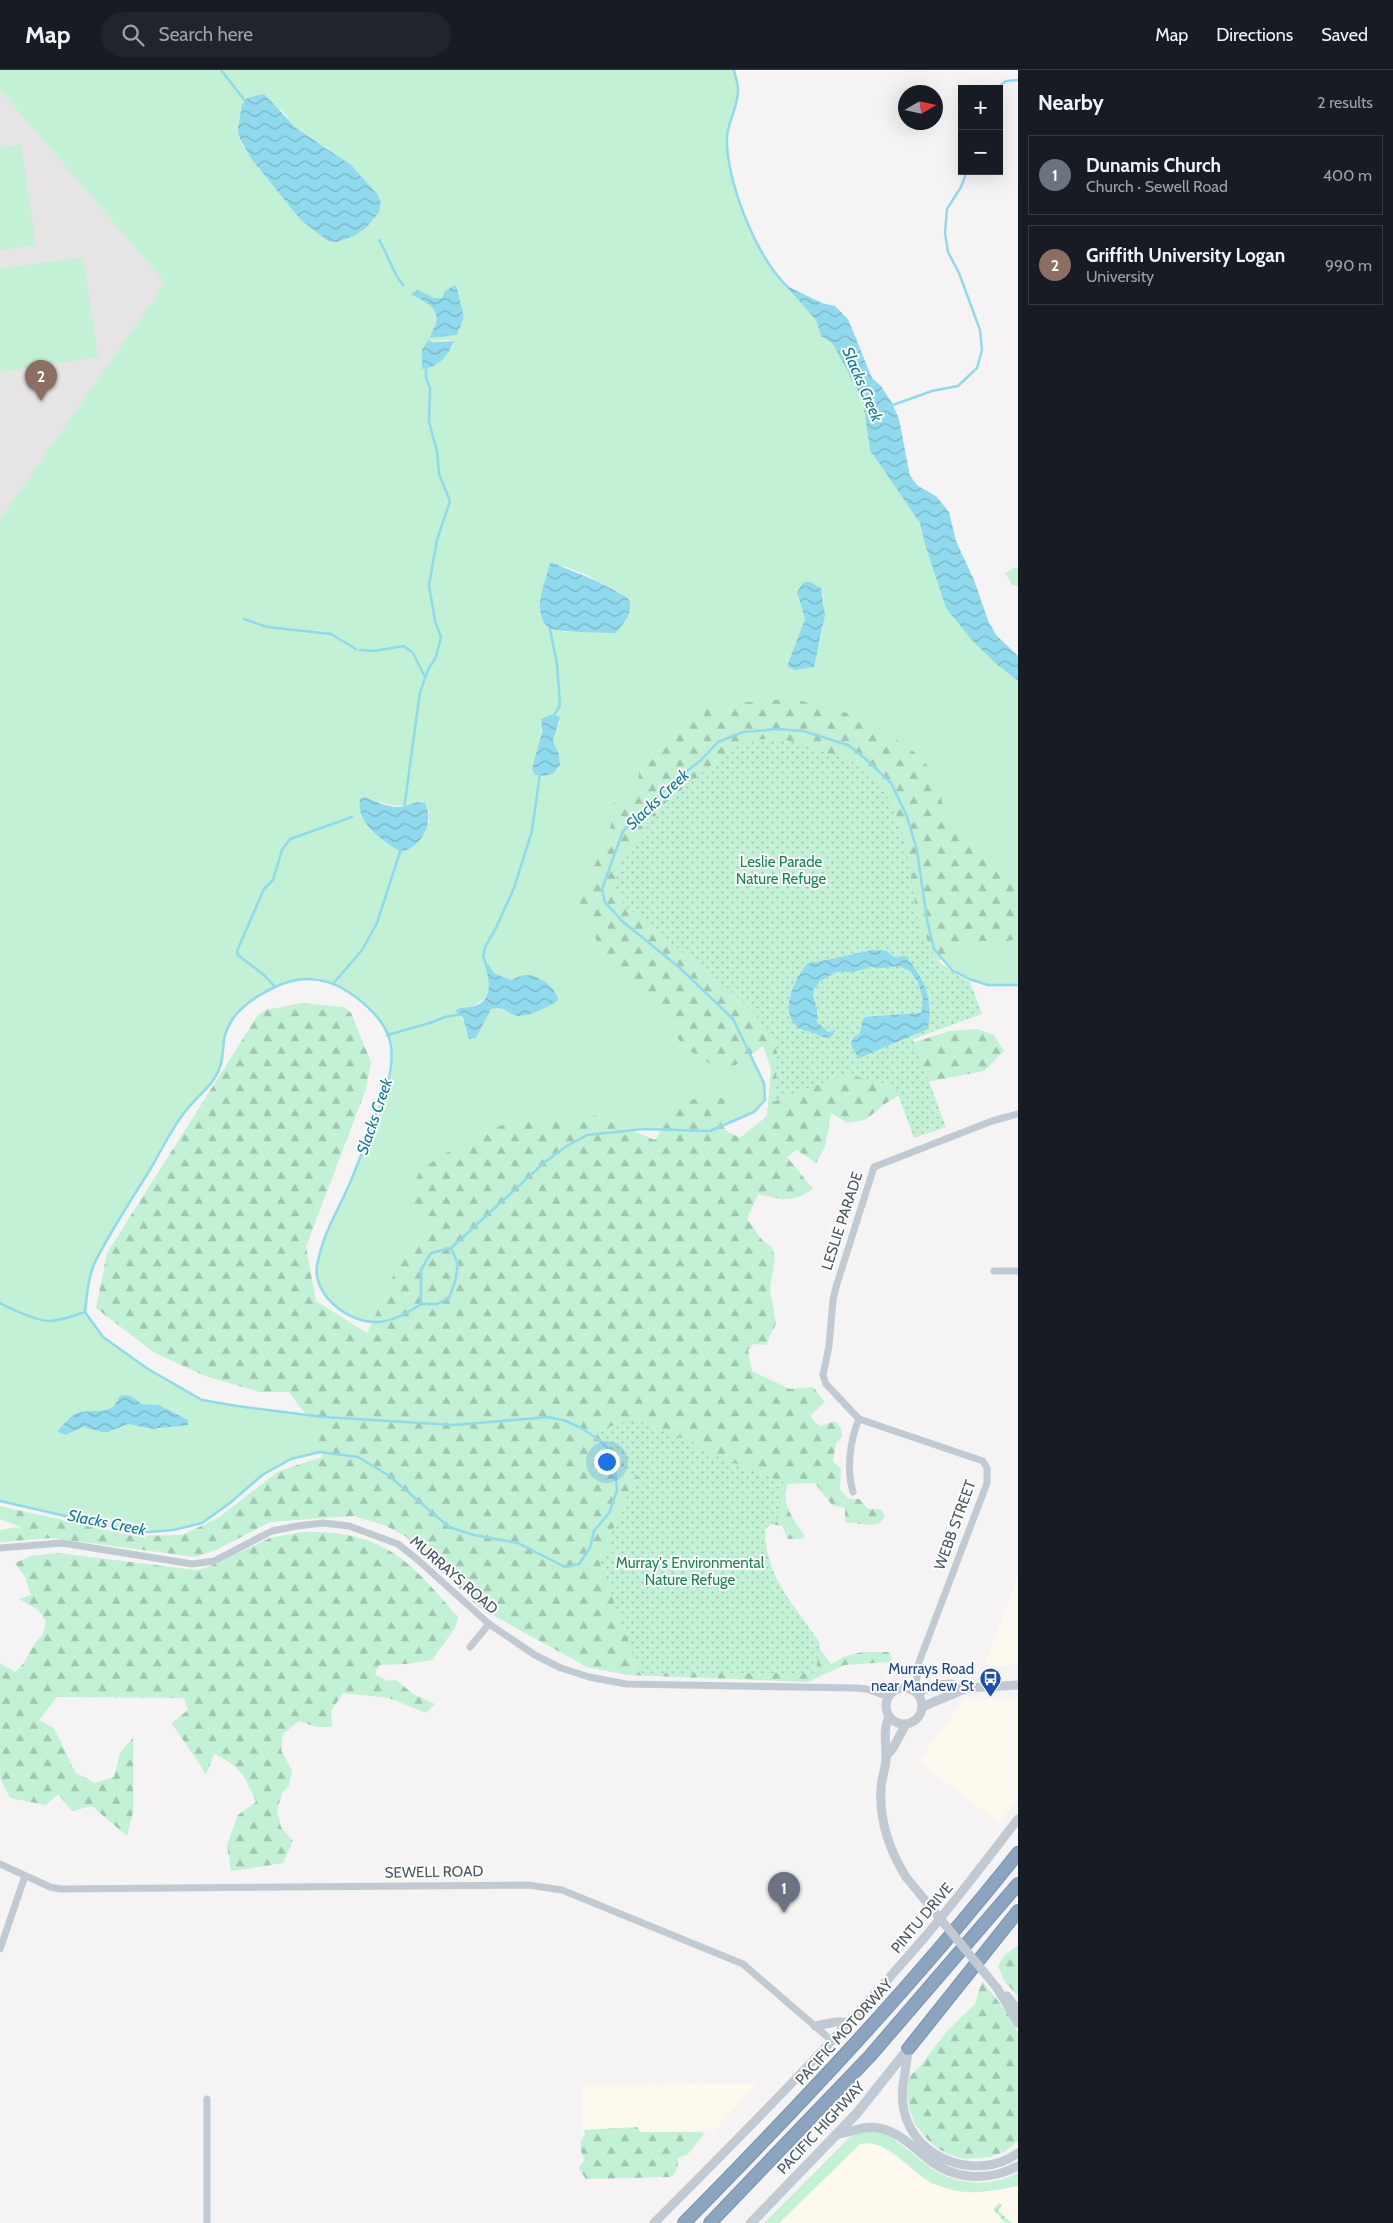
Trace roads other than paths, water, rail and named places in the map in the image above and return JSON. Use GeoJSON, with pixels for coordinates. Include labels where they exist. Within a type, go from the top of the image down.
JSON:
{"type":"FeatureCollection","features":[{"type":"Feature","properties":{"kind":"highway","name":"PACIFIC MOTORWAY"},"geometry":{"type":"LineString","coordinates":[[684,2223],[863,2036],[1018,1854]]}},
{"type":"Feature","properties":{"kind":"highway"},"geometry":{"type":"LineString","coordinates":[[710,2223],[870,2056],[1018,1884]]}},
{"type":"Feature","properties":{"kind":"highway"},"geometry":{"type":"LineString","coordinates":[[908,2049],[1018,1911]]}},
{"type":"Feature","properties":{"kind":"main road","name":"PACIFIC HIGHWAY"},"geometry":{"type":"LineString","coordinates":[[751,2223],[838,2134],[908,2049]]}},
{"type":"Feature","properties":{"kind":"street","name":"LESLIE PARADE"},"geometry":{"type":"LineString","coordinates":[[830,1346],[833,1300],[836,1287],[874,1168],[992,1121],[1018,1114]]}},
{"type":"Feature","properties":{"kind":"street"},"geometry":{"type":"LineString","coordinates":[[994,1271],[1018,1271]]}},
{"type":"Feature","properties":{"kind":"street","name":"WEBB STREET"},"geometry":{"type":"LineString","coordinates":[[830,1346],[823,1375],[826,1384],[859,1419],[983,1461],[987,1468],[987,1483],[919,1662],[916,1693]]}},
{"type":"Feature","properties":{"kind":"street"},"geometry":{"type":"LineString","coordinates":[[853,1492],[849,1474],[854,1433],[859,1419]]}},
{"type":"Feature","properties":{"kind":"street","name":"MURRAYS ROAD"},"geometry":{"type":"LineString","coordinates":[[0,1548],[62,1543],[192,1564],[214,1561],[272,1531],[297,1526],[323,1524],[349,1526],[398,1544],[489,1624],[535,1655],[560,1668],[589,1677],[626,1684],[855,1688],[867,1689],[888,1697]]}},
{"type":"Feature","properties":{"kind":"street"},"geometry":{"type":"LineString","coordinates":[[470,1647],[489,1624]]}},
{"type":"Feature","properties":{"kind":"street"},"geometry":{"type":"LineString","coordinates":[[916,1693],[928,1686],[938,1685],[950,1684],[967,1688],[1017,1684]]}},
{"type":"Feature","properties":{"kind":"street"},"geometry":{"type":"LineString","coordinates":[[922,1707],[916,1693],[903,1688],[897,1689],[888,1697],[886,1707],[889,1717],[899,1724],[906,1724],[915,1721],[922,1707],[967,1688]]}},
{"type":"Feature","properties":{"kind":"street"},"geometry":{"type":"LineString","coordinates":[[889,1717],[886,1724],[884,1744],[886,1756],[881,1789],[883,1822],[890,1847],[906,1877],[1018,2010]]}},
{"type":"Feature","properties":{"kind":"street"},"geometry":{"type":"LineString","coordinates":[[886,1756],[893,1748],[906,1724]]}},
{"type":"Feature","properties":{"kind":"street","name":"PINTU DRIVE"},"geometry":{"type":"LineString","coordinates":[[654,2223],[786,2090],[925,1937],[1018,1819]]}},
{"type":"Feature","properties":{"kind":"street","name":"SEWELL ROAD"},"geometry":{"type":"LineString","coordinates":[[0,1864],[50,1887],[61,1889],[528,1885],[562,1890],[733,1959],[749,1968],[831,2040]]}},
{"type":"Feature","properties":{"kind":"street"},"geometry":{"type":"LineString","coordinates":[[0,1949],[25,1876]]}},
{"type":"Feature","properties":{"kind":"street"},"geometry":{"type":"LineString","coordinates":[[998,1988],[1018,2023]]}},
{"type":"Feature","properties":{"kind":"street"},"geometry":{"type":"LineString","coordinates":[[815,2026],[848,2022]]}},
{"type":"Feature","properties":{"kind":"street"},"geometry":{"type":"LineString","coordinates":[[908,2049],[903,2082],[903,2110],[912,2130],[926,2147],[945,2160],[972,2166],[998,2163],[1018,2153]]}},
{"type":"Feature","properties":{"kind":"street"},"geometry":{"type":"LineString","coordinates":[[207,2099],[207,2223]]}},
{"type":"Feature","properties":{"kind":"street"},"geometry":{"type":"LineString","coordinates":[[838,2134],[867,2127],[885,2129],[901,2138],[935,2164],[963,2176],[997,2174],[1018,2166]]}},
{"type":"Feature","properties":{"kind":"water"},"geometry":{"type":"Polygon","coordinates":[[[264,94],[296,128],[351,165],[378,195],[381,203],[379,212],[366,228],[354,236],[337,242],[328,241],[301,220],[252,160],[238,134],[238,126],[242,105],[247,98],[264,94]]]}},
{"type":"Feature","properties":{"kind":"water"},"geometry":{"type":"Polygon","coordinates":[[[456,285],[464,317],[457,335],[430,338],[437,317],[429,305],[411,294],[418,290],[434,298],[442,298],[445,291],[456,285]]]}},
{"type":"Feature","properties":{"kind":"water"},"geometry":{"type":"Polygon","coordinates":[[[785,285],[822,303],[835,306],[848,319],[872,378],[881,386],[892,403],[899,419],[910,476],[918,486],[936,496],[949,512],[956,541],[974,580],[989,623],[997,636],[1018,656],[1018,681],[994,662],[971,639],[946,608],[920,523],[870,450],[863,401],[833,344],[821,336],[816,320],[785,285]]]}},
{"type":"Feature","properties":{"kind":"water"},"geometry":{"type":"Polygon","coordinates":[[[428,340],[433,342],[454,341],[442,360],[433,366],[422,369],[422,350],[428,340]]]}},
{"type":"Feature","properties":{"kind":"water"},"geometry":{"type":"Polygon","coordinates":[[[553,563],[599,582],[628,598],[630,608],[628,617],[615,633],[560,630],[549,628],[544,623],[540,603],[549,564],[553,563]]]}},
{"type":"Feature","properties":{"kind":"water"},"geometry":{"type":"Polygon","coordinates":[[[804,582],[810,582],[821,588],[825,615],[814,667],[795,670],[787,666],[805,619],[797,592],[804,582]]]}},
{"type":"Feature","properties":{"kind":"water"},"geometry":{"type":"Polygon","coordinates":[[[550,715],[560,717],[553,742],[559,754],[560,765],[553,774],[535,775],[532,769],[542,732],[541,719],[550,715]]]}},
{"type":"Feature","properties":{"kind":"water"},"geometry":{"type":"Polygon","coordinates":[[[365,797],[395,807],[425,803],[428,810],[428,818],[425,833],[415,845],[401,852],[379,837],[366,824],[360,808],[360,799],[365,797]]]}},
{"type":"Feature","properties":{"kind":"water"},"geometry":{"type":"Polygon","coordinates":[[[873,950],[887,951],[894,957],[905,956],[912,964],[922,981],[928,998],[928,1029],[859,1058],[852,1048],[851,1042],[855,1036],[859,1035],[864,1017],[921,1013],[923,999],[918,982],[910,971],[899,966],[871,967],[853,972],[837,972],[820,981],[812,992],[817,1009],[817,1022],[828,1032],[836,1030],[831,1037],[819,1036],[813,1032],[801,1029],[794,1023],[790,1015],[790,997],[797,979],[807,964],[873,950]]]}},
{"type":"Feature","properties":{"kind":"water"},"geometry":{"type":"Polygon","coordinates":[[[488,964],[494,973],[511,980],[526,975],[541,979],[555,991],[558,1000],[539,1011],[522,1016],[514,1015],[503,1009],[491,1009],[476,1038],[469,1039],[463,1018],[455,1011],[460,1008],[478,1005],[487,996],[489,985],[485,965],[488,964]]]}},
{"type":"Feature","properties":{"kind":"water"},"geometry":{"type":"Polygon","coordinates":[[[124,1395],[131,1396],[142,1404],[159,1405],[188,1420],[188,1425],[152,1429],[128,1424],[108,1432],[83,1427],[66,1435],[57,1432],[74,1415],[81,1412],[108,1409],[116,1403],[119,1397],[124,1395]]]}},
{"type":"Feature","properties":{"kind":"waterway"},"geometry":{"type":"LineString","coordinates":[[221,70],[246,102]]}},
{"type":"Feature","properties":{"kind":"waterway","name":"Slacks Creek"},"geometry":{"type":"LineString","coordinates":[[734,70],[738,84],[738,95],[727,137],[731,174],[745,217],[765,258],[788,287]]}},
{"type":"Feature","properties":{"kind":"waterway"},"geometry":{"type":"LineString","coordinates":[[1001,85],[1006,81],[1018,80]]}},
{"type":"Feature","properties":{"kind":"waterway"},"geometry":{"type":"LineString","coordinates":[[890,406],[932,391],[958,386],[977,368],[982,350],[980,330],[959,273],[948,252],[945,233],[947,209],[961,187],[966,175]]}},
{"type":"Feature","properties":{"kind":"waterway"},"geometry":{"type":"LineString","coordinates":[[379,240],[403,285]]}},
{"type":"Feature","properties":{"kind":"waterway"},"geometry":{"type":"LineString","coordinates":[[404,809],[420,692],[428,670],[436,657],[441,637],[435,621],[429,585],[437,540],[450,501],[439,474],[437,451],[429,422],[430,388],[426,378],[426,366]]}},
{"type":"Feature","properties":{"kind":"waterway"},"geometry":{"type":"LineString","coordinates":[[244,619],[267,627],[331,634],[356,649]]}},
{"type":"Feature","properties":{"kind":"waterway"},"geometry":{"type":"LineString","coordinates":[[550,629],[557,664],[560,705],[553,717]]}},
{"type":"Feature","properties":{"kind":"waterway"},"geometry":{"type":"LineString","coordinates":[[360,650],[374,651],[404,646],[413,653],[425,677]]}},
{"type":"Feature","properties":{"kind":"waterway","name":"Slacks Creek"},"geometry":{"type":"LineString","coordinates":[[0,1501],[100,1524],[148,1532],[173,1530],[202,1523],[230,1503],[262,1475],[291,1459],[320,1452],[358,1457],[388,1475],[449,1527],[474,1535],[518,1543],[565,1567],[579,1564],[590,1548],[594,1531],[609,1513],[617,1491],[614,1454],[583,1429],[566,1421],[548,1417],[454,1425],[323,1417],[202,1400],[148,1369],[103,1337],[85,1312],[88,1286],[95,1262],[101,1250],[179,1119],[216,1076],[220,1066],[226,1031],[230,1023],[249,1002],[273,988],[292,981],[312,979],[341,987],[362,1002],[380,1020],[390,1041],[392,1060],[386,1089],[353,1176],[327,1233],[317,1265],[320,1287],[326,1296],[343,1312],[365,1321],[382,1322],[394,1319],[421,1304],[421,1270],[431,1253],[451,1248],[545,1162],[565,1147],[587,1135],[644,1129],[710,1131],[754,1112],[765,1100],[764,1083],[733,1019],[680,968],[622,921],[605,902],[602,889],[623,831],[675,780],[700,761],[718,742],[743,732],[777,729],[803,731],[848,745],[867,760],[891,783],[906,814],[917,850],[927,920],[934,949],[952,970],[969,979],[988,985],[1018,985]]}},
{"type":"Feature","properties":{"kind":"waterway"},"geometry":{"type":"LineString","coordinates":[[487,967],[483,956],[486,945],[514,888],[532,831],[540,774]]}},
{"type":"Feature","properties":{"kind":"waterway"},"geometry":{"type":"LineString","coordinates":[[275,987],[265,976],[238,955],[237,951],[264,889],[273,880],[282,850],[290,839],[352,817]]}},
{"type":"Feature","properties":{"kind":"waterway"},"geometry":{"type":"LineString","coordinates":[[333,984],[362,950],[377,923],[401,849]]}},
{"type":"Feature","properties":{"kind":"waterway"},"geometry":{"type":"LineString","coordinates":[[387,1035],[445,1017],[462,1014]]}},
{"type":"Feature","properties":{"kind":"waterway"},"geometry":{"type":"LineString","coordinates":[[421,1304],[437,1304],[449,1298],[455,1282],[458,1264],[451,1248]]}},
{"type":"Feature","properties":{"kind":"waterway"},"geometry":{"type":"LineString","coordinates":[[0,1303],[25,1315],[46,1321],[60,1320],[85,1312]]}},
{"type":"Feature","properties":{"kind":"place","name":"Griffith University Logan"},"geometry":{"type":"Point","coordinates":[41,401]}},
{"type":"Feature","properties":{"kind":"place","name":"Murrays Road near Mandew St"},"geometry":{"type":"Point","coordinates":[990,1697]}},
{"type":"Feature","properties":{"kind":"place","name":"Dunamis Church"},"geometry":{"type":"Point","coordinates":[784,1913]}},
{"type":"Feature","properties":{"kind":"park label","name":"Leslie Parade Nature Refuge"},"geometry":{"type":"Point","coordinates":[781,870]}},
{"type":"Feature","properties":{"kind":"park label","name":"Murray's Environmental Nature Refuge"},"geometry":{"type":"Point","coordinates":[690,1572]}}]}
